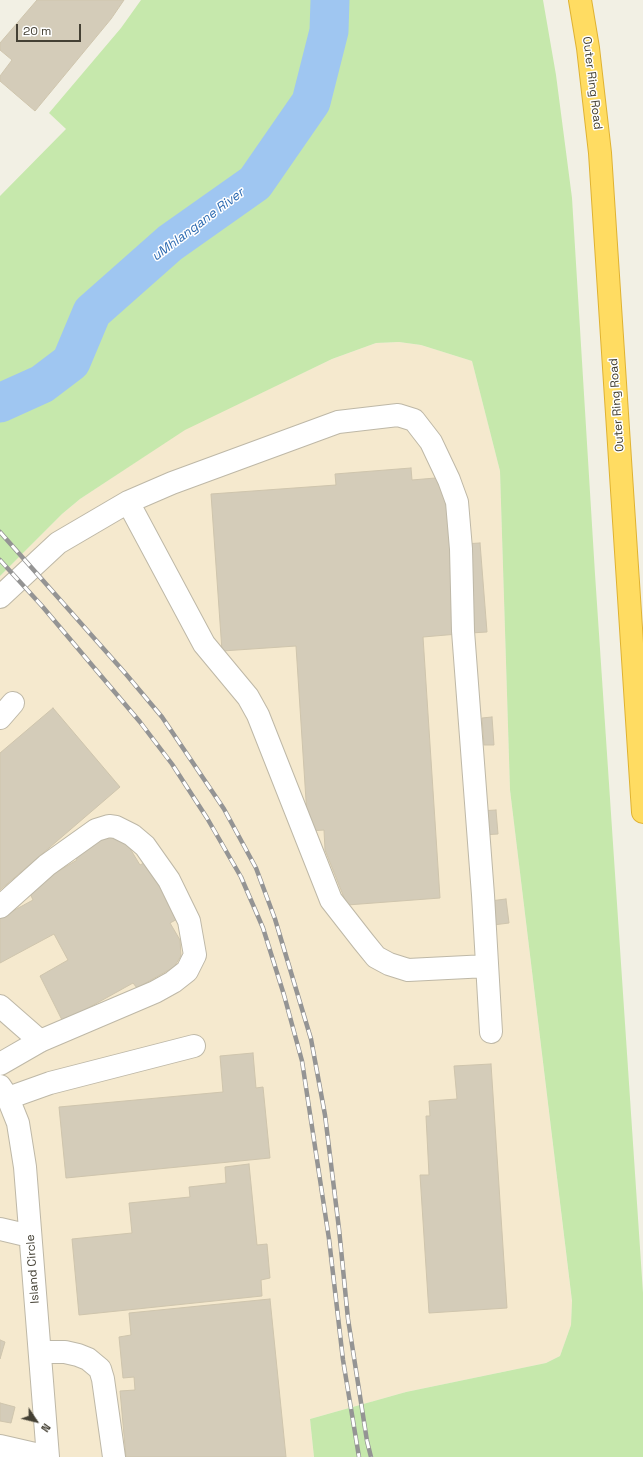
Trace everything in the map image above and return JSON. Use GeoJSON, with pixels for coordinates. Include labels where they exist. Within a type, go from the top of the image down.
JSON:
{"type":"FeatureCollection","features":[{"type":"Feature","properties":{"kind":"highway","name":"Outer Ring Road"},"geometry":{"type":"LineString","coordinates":[[580,0],[588,48],[600,153],[643,812]]}},
{"type":"Feature","properties":{"kind":"street"},"geometry":{"type":"LineString","coordinates":[[0,597],[58,543],[128,502],[172,483],[338,422],[398,415],[414,420],[431,442],[449,480],[457,502],[461,549],[463,631],[491,1032]]}},
{"type":"Feature","properties":{"kind":"street"},"geometry":{"type":"LineString","coordinates":[[128,502],[204,644],[248,697],[258,715],[263,731],[331,900],[376,957],[390,964],[408,970],[487,966]]}},
{"type":"Feature","properties":{"kind":"street"},"geometry":{"type":"LineString","coordinates":[[0,907],[47,865],[96,830],[109,826],[126,831],[145,846],[169,880],[189,921],[195,955],[191,965],[181,976],[154,992],[40,1041],[0,1064]]}},
{"type":"Feature","properties":{"kind":"street"},"geometry":{"type":"LineString","coordinates":[[0,1006],[40,1041]]}},
{"type":"Feature","properties":{"kind":"street"},"geometry":{"type":"LineString","coordinates":[[4,1092],[50,1083],[194,1046]]}},
{"type":"Feature","properties":{"kind":"street","name":"Island Circle"},"geometry":{"type":"LineString","coordinates":[[4,1092],[18,1123],[25,1167],[48,1457]]}},
{"type":"Feature","properties":{"kind":"street"},"geometry":{"type":"LineString","coordinates":[[0,1229],[30,1236]]}},
{"type":"Feature","properties":{"kind":"street"},"geometry":{"type":"LineString","coordinates":[[40,1352],[65,1352],[78,1355],[88,1359],[100,1369],[104,1379],[114,1457]]}},
{"type":"Feature","properties":{"kind":"street"},"geometry":{"type":"LineString","coordinates":[[9,1451],[48,1457]]}},
{"type":"Feature","properties":{"kind":"shaded area"},"geometry":{"type":"Polygon","coordinates":[[[399,342],[421,345],[472,361],[500,471],[510,790],[572,1302],[571,1325],[560,1356],[546,1363],[406,1392],[310,1419],[314,1457],[0,1457],[0,576],[62,514],[80,499],[185,429],[332,359],[376,343],[399,342]]]}},
{"type":"Feature","properties":{"kind":"green space"},"geometry":{"type":"Polygon","coordinates":[[[141,0],[543,0],[556,75],[572,198],[595,574],[643,1293],[643,1457],[314,1457],[310,1419],[406,1392],[546,1363],[560,1356],[571,1325],[572,1301],[510,790],[500,471],[472,361],[421,345],[399,342],[376,343],[332,359],[185,430],[80,499],[62,514],[0,576],[0,196],[66,129],[49,113],[121,28],[141,0]]]}},
{"type":"Feature","properties":{"kind":"building"},"geometry":{"type":"Polygon","coordinates":[[[37,0],[124,0],[111,19],[35,111],[0,81],[0,76],[12,60],[0,50],[0,43],[37,0]]]}},
{"type":"Feature","properties":{"kind":"building"},"geometry":{"type":"Polygon","coordinates":[[[411,468],[412,480],[447,477],[458,634],[423,637],[440,898],[347,905],[325,850],[324,830],[308,831],[296,646],[222,651],[211,494],[336,485],[335,474],[411,468]]]}},
{"type":"Feature","properties":{"kind":"building"},"geometry":{"type":"Polygon","coordinates":[[[480,543],[487,632],[470,633],[463,544],[480,543]]]}},
{"type":"Feature","properties":{"kind":"building"},"geometry":{"type":"Polygon","coordinates":[[[53,708],[120,787],[0,890],[0,753],[53,708]]]}},
{"type":"Feature","properties":{"kind":"building"},"geometry":{"type":"Polygon","coordinates":[[[492,717],[494,745],[484,745],[482,718],[492,717]]]}},
{"type":"Feature","properties":{"kind":"building"},"geometry":{"type":"Polygon","coordinates":[[[496,810],[498,834],[482,835],[480,811],[496,810]]]}},
{"type":"Feature","properties":{"kind":"building"},"geometry":{"type":"Polygon","coordinates":[[[113,832],[123,837],[140,865],[152,859],[183,916],[170,923],[180,940],[181,956],[174,967],[137,988],[133,983],[63,1022],[40,976],[68,960],[54,934],[0,963],[0,918],[33,900],[28,889],[77,860],[74,854],[113,832]]]}},
{"type":"Feature","properties":{"kind":"building"},"geometry":{"type":"Polygon","coordinates":[[[506,899],[509,923],[493,925],[490,901],[506,899]]]}},
{"type":"Feature","properties":{"kind":"building"},"geometry":{"type":"Polygon","coordinates":[[[253,1053],[256,1088],[263,1087],[270,1158],[66,1178],[59,1107],[223,1092],[220,1056],[253,1053]]]}},
{"type":"Feature","properties":{"kind":"building"},"geometry":{"type":"Polygon","coordinates":[[[491,1064],[507,1308],[429,1313],[420,1175],[429,1175],[426,1116],[430,1116],[429,1101],[457,1099],[454,1066],[491,1064]]]}},
{"type":"Feature","properties":{"kind":"building"},"geometry":{"type":"Polygon","coordinates":[[[249,1164],[257,1245],[267,1244],[270,1278],[261,1280],[262,1296],[79,1315],[72,1239],[132,1233],[129,1203],[190,1197],[189,1187],[226,1183],[225,1167],[249,1164]]]}},
{"type":"Feature","properties":{"kind":"building"},"geometry":{"type":"Polygon","coordinates":[[[270,1299],[286,1457],[126,1457],[120,1391],[135,1390],[134,1377],[123,1378],[119,1337],[131,1335],[129,1313],[270,1299]]]}},
{"type":"Feature","properties":{"kind":"building"},"geometry":{"type":"Polygon","coordinates":[[[0,1340],[5,1342],[0,1359],[0,1340]]]}},
{"type":"Feature","properties":{"kind":"building"},"geometry":{"type":"Polygon","coordinates":[[[0,1403],[15,1407],[11,1423],[0,1421],[0,1403]]]}},
{"type":"Feature","properties":{"kind":"waterway","name":"uMhlangane River"},"geometry":{"type":"LineString","coordinates":[[0,403],[42,384],[71,362],[92,312],[170,243],[255,183],[311,102],[329,31],[330,0]]}},
{"type":"Feature","properties":{"kind":"railway"},"geometry":{"type":"LineString","coordinates":[[0,532],[162,717],[224,809],[256,868],[275,919],[311,1039],[325,1115],[348,1319],[367,1441],[371,1457]]}},
{"type":"Feature","properties":{"kind":"railway"},"geometry":{"type":"LineString","coordinates":[[0,560],[42,606],[140,722],[172,764],[207,818],[241,877],[263,928],[284,995],[302,1061],[329,1239],[343,1360],[359,1457]]}}]}
